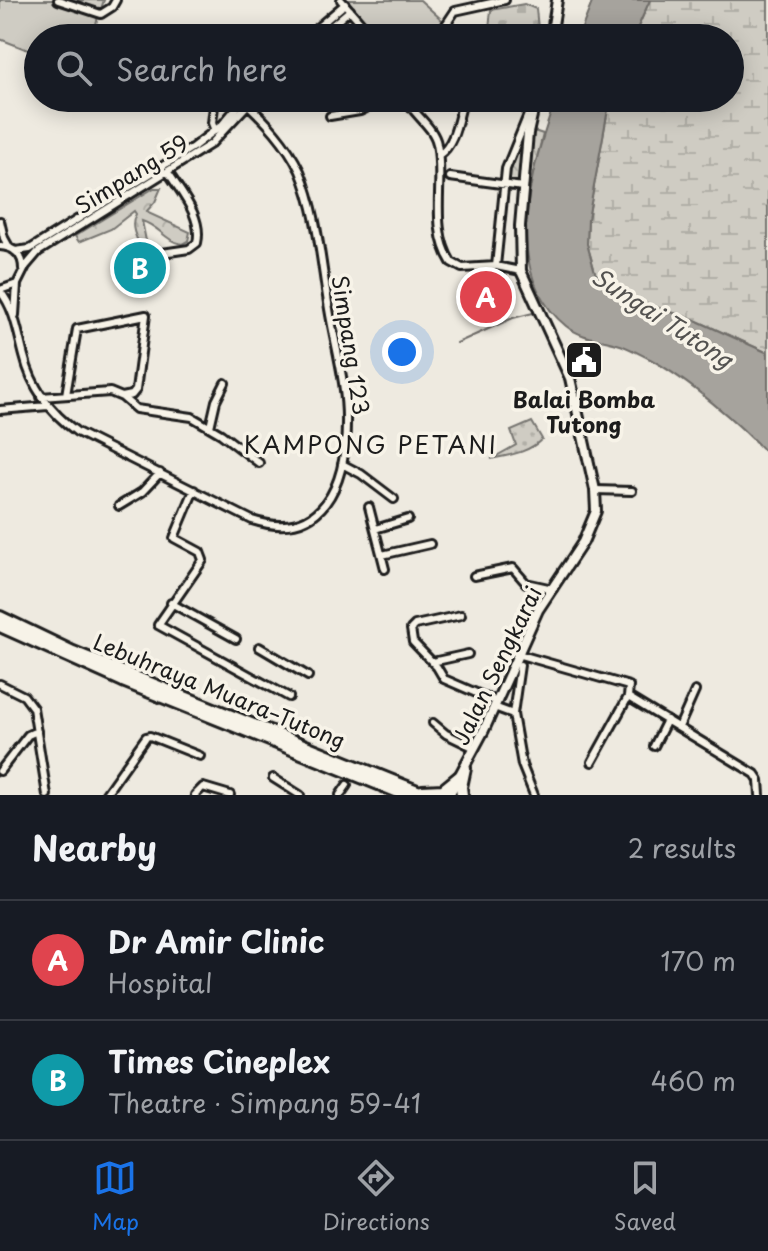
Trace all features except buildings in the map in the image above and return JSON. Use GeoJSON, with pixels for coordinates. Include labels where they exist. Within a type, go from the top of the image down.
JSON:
{"type":"FeatureCollection","features":[{"type":"Feature","properties":{"kind":"highway","name":"Lebuhraya Muara–Tutong"},"geometry":{"type":"LineString","coordinates":[[0,617],[73,652],[407,791]]}},
{"type":"Feature","properties":{"kind":"highway","name":"Lebuhraya Muara–Tutong"},"geometry":{"type":"LineString","coordinates":[[0,629],[232,726],[407,791],[427,795]]}},
{"type":"Feature","properties":{"kind":"highway"},"geometry":{"type":"LineString","coordinates":[[407,791],[439,792],[462,773]]}},
{"type":"Feature","properties":{"kind":"highway"},"geometry":{"type":"LineString","coordinates":[[462,773],[462,795]]}},
{"type":"Feature","properties":{"kind":"main road"},"geometry":{"type":"LineString","coordinates":[[553,24],[557,0]]}},
{"type":"Feature","properties":{"kind":"main road"},"geometry":{"type":"LineString","coordinates":[[521,271],[519,234],[532,112]]}},
{"type":"Feature","properties":{"kind":"main road","name":"Jalan Sengkarai"},"geometry":{"type":"LineString","coordinates":[[449,795],[475,748],[538,610],[590,529],[596,511],[595,490],[567,369],[521,271]]}},
{"type":"Feature","properties":{"kind":"street"},"geometry":{"type":"LineString","coordinates":[[58,0],[101,14],[116,0]]}},
{"type":"Feature","properties":{"kind":"street"},"geometry":{"type":"LineString","coordinates":[[446,24],[455,11],[505,0]]}},
{"type":"Feature","properties":{"kind":"street"},"geometry":{"type":"LineString","coordinates":[[322,24],[345,5]]}},
{"type":"Feature","properties":{"kind":"street"},"geometry":{"type":"LineString","coordinates":[[329,24],[345,5]]}},
{"type":"Feature","properties":{"kind":"street"},"geometry":{"type":"LineString","coordinates":[[345,5],[362,24]]}},
{"type":"Feature","properties":{"kind":"street","name":"Simpang 59"},"geometry":{"type":"LineString","coordinates":[[213,112],[215,131]]}},
{"type":"Feature","properties":{"kind":"street","name":"Simpang 59"},"geometry":{"type":"LineString","coordinates":[[13,249],[30,249],[193,147],[234,112]]}},
{"type":"Feature","properties":{"kind":"street","name":"Simpang 59"},"geometry":{"type":"LineString","coordinates":[[17,284],[38,252],[211,144],[236,112]]}},
{"type":"Feature","properties":{"kind":"street","name":"Simpang 123"},"geometry":{"type":"LineString","coordinates":[[0,290],[11,309],[29,373],[41,397],[77,432],[252,520],[271,526],[307,520],[321,510],[332,496],[342,464],[347,422],[311,203],[301,174],[287,148],[256,112]]}},
{"type":"Feature","properties":{"kind":"street"},"geometry":{"type":"LineString","coordinates":[[330,116],[354,112]]}},
{"type":"Feature","properties":{"kind":"street"},"geometry":{"type":"LineString","coordinates":[[412,112],[434,135],[440,164],[440,229],[451,262],[462,268],[496,266],[521,271]]}},
{"type":"Feature","properties":{"kind":"street"},"geometry":{"type":"LineString","coordinates":[[439,155],[445,151],[454,133],[460,112]]}},
{"type":"Feature","properties":{"kind":"street"},"geometry":{"type":"LineString","coordinates":[[496,266],[509,157],[529,112]]}},
{"type":"Feature","properties":{"kind":"street"},"geometry":{"type":"LineString","coordinates":[[440,164],[443,172],[450,177]]}},
{"type":"Feature","properties":{"kind":"street"},"geometry":{"type":"LineString","coordinates":[[135,257],[189,249],[197,243],[195,218],[168,172]]}},
{"type":"Feature","properties":{"kind":"street"},"geometry":{"type":"LineString","coordinates":[[441,189],[444,179],[450,177],[523,187]]}},
{"type":"Feature","properties":{"kind":"street"},"geometry":{"type":"LineString","coordinates":[[0,221],[4,238],[21,257],[23,273]]}},
{"type":"Feature","properties":{"kind":"street"},"geometry":{"type":"LineString","coordinates":[[501,233],[519,234]]}},
{"type":"Feature","properties":{"kind":"street"},"geometry":{"type":"LineString","coordinates":[[0,246],[13,249]]}},
{"type":"Feature","properties":{"kind":"street"},"geometry":{"type":"LineString","coordinates":[[0,290],[17,284]]}},
{"type":"Feature","properties":{"kind":"street","name":"Simpang 123"},"geometry":{"type":"LineString","coordinates":[[17,284],[14,301],[18,330]]}},
{"type":"Feature","properties":{"kind":"street"},"geometry":{"type":"LineString","coordinates":[[66,395],[77,329],[146,315],[136,390],[132,395],[122,397]]}},
{"type":"Feature","properties":{"kind":"street"},"geometry":{"type":"LineString","coordinates":[[210,427],[216,401],[225,383]]}},
{"type":"Feature","properties":{"kind":"street"},"geometry":{"type":"LineString","coordinates":[[41,397],[105,391],[122,397],[136,409],[192,417],[259,463]]}},
{"type":"Feature","properties":{"kind":"street"},"geometry":{"type":"LineString","coordinates":[[0,410],[48,406]]}},
{"type":"Feature","properties":{"kind":"street"},"geometry":{"type":"LineString","coordinates":[[342,464],[394,499]]}},
{"type":"Feature","properties":{"kind":"street"},"geometry":{"type":"LineString","coordinates":[[119,506],[142,492],[160,473]]}},
{"type":"Feature","properties":{"kind":"street"},"geometry":{"type":"LineString","coordinates":[[194,490],[174,538],[200,552],[203,560],[158,625],[289,697]]}},
{"type":"Feature","properties":{"kind":"street"},"geometry":{"type":"LineString","coordinates":[[595,490],[632,491]]}},
{"type":"Feature","properties":{"kind":"street"},"geometry":{"type":"LineString","coordinates":[[369,507],[385,569]]}},
{"type":"Feature","properties":{"kind":"street"},"geometry":{"type":"LineString","coordinates":[[375,529],[408,519]]}},
{"type":"Feature","properties":{"kind":"street"},"geometry":{"type":"LineString","coordinates":[[382,555],[430,544]]}},
{"type":"Feature","properties":{"kind":"street"},"geometry":{"type":"LineString","coordinates":[[474,576],[513,568],[526,583],[553,589]]}},
{"type":"Feature","properties":{"kind":"street"},"geometry":{"type":"LineString","coordinates":[[171,603],[236,639]]}},
{"type":"Feature","properties":{"kind":"street"},"geometry":{"type":"LineString","coordinates":[[461,615],[415,625],[411,629],[413,642],[444,679],[513,714]]}},
{"type":"Feature","properties":{"kind":"street"},"geometry":{"type":"LineString","coordinates":[[259,647],[308,676]]}},
{"type":"Feature","properties":{"kind":"street"},"geometry":{"type":"LineString","coordinates":[[432,662],[468,654]]}},
{"type":"Feature","properties":{"kind":"street"},"geometry":{"type":"LineString","coordinates":[[517,654],[624,682],[629,686],[628,697],[592,762]]}},
{"type":"Feature","properties":{"kind":"street"},"geometry":{"type":"LineString","coordinates":[[520,665],[513,714],[522,765],[534,795]]}},
{"type":"Feature","properties":{"kind":"street"},"geometry":{"type":"LineString","coordinates":[[0,684],[28,699],[33,708],[47,795]]}},
{"type":"Feature","properties":{"kind":"street"},"geometry":{"type":"LineString","coordinates":[[679,727],[695,691]]}},
{"type":"Feature","properties":{"kind":"street"},"geometry":{"type":"LineString","coordinates":[[628,697],[732,758],[758,777],[760,795]]}},
{"type":"Feature","properties":{"kind":"street"},"geometry":{"type":"LineString","coordinates":[[654,746],[667,720]]}},
{"type":"Feature","properties":{"kind":"street"},"geometry":{"type":"LineString","coordinates":[[433,723],[446,734],[475,748]]}},
{"type":"Feature","properties":{"kind":"street"},"geometry":{"type":"LineString","coordinates":[[0,771],[28,735],[37,731]]}},
{"type":"Feature","properties":{"kind":"street"},"geometry":{"type":"LineString","coordinates":[[105,795],[146,737],[200,756]]}},
{"type":"Feature","properties":{"kind":"street"},"geometry":{"type":"LineString","coordinates":[[273,778],[300,795]]}},
{"type":"Feature","properties":{"kind":"street"},"geometry":{"type":"LineString","coordinates":[[340,795],[347,785]]}},
{"type":"Feature","properties":{"kind":"street"},"geometry":{"type":"LineString","coordinates":[[195,795],[203,787],[230,795]]}},
{"type":"Feature","properties":{"kind":"green space"},"geometry":{"type":"Polygon","coordinates":[[[0,0],[104,0],[96,24],[24,24],[24,48],[0,39],[0,0]]]}},
{"type":"Feature","properties":{"kind":"green space"},"geometry":{"type":"Polygon","coordinates":[[[347,0],[420,0],[442,20],[442,24],[368,24],[347,0]]]}},
{"type":"Feature","properties":{"kind":"green space"},"geometry":{"type":"Polygon","coordinates":[[[650,0],[768,0],[768,353],[695,320],[622,296],[603,283],[595,272],[587,244],[588,219],[607,112],[744,112],[744,24],[639,24],[650,0]]]}},
{"type":"Feature","properties":{"kind":"green space"},"geometry":{"type":"Polygon","coordinates":[[[524,4],[536,9],[538,24],[490,24],[491,10],[524,4]]]}},
{"type":"Feature","properties":{"kind":"green space"},"geometry":{"type":"Polygon","coordinates":[[[525,123],[518,186],[504,183],[506,172],[525,123]]]}},
{"type":"Feature","properties":{"kind":"green space"},"geometry":{"type":"Polygon","coordinates":[[[531,130],[543,134],[529,190],[527,236],[521,236],[531,130]]]}},
{"type":"Feature","properties":{"kind":"green space"},"geometry":{"type":"Polygon","coordinates":[[[154,188],[161,188],[146,212],[190,232],[188,241],[182,244],[176,242],[142,221],[146,241],[142,249],[134,232],[134,211],[111,229],[79,242],[75,236],[154,188]]]}},
{"type":"Feature","properties":{"kind":"green space"},"geometry":{"type":"Polygon","coordinates":[[[532,422],[542,439],[537,444],[512,455],[491,459],[516,445],[511,431],[532,422]]]}},
{"type":"Feature","properties":{"kind":"water"},"geometry":{"type":"Polygon","coordinates":[[[593,0],[650,0],[639,24],[584,24],[593,0]]]}},
{"type":"Feature","properties":{"kind":"water","name":"Sungai Tutong"},"geometry":{"type":"Polygon","coordinates":[[[552,112],[607,112],[588,219],[587,244],[595,272],[603,283],[622,296],[695,320],[768,353],[768,455],[728,416],[680,378],[630,349],[572,330],[545,303],[532,276],[527,247],[526,217],[538,155],[552,112]]]}},
{"type":"Feature","properties":{"kind":"waterway"},"geometry":{"type":"LineString","coordinates":[[457,343],[513,318],[533,313]]}},
{"type":"Feature","properties":{"kind":"place","name":"Times Cineplex"},"geometry":{"type":"Point","coordinates":[140,268]}},
{"type":"Feature","properties":{"kind":"place","name":"Dr Amir Clinic"},"geometry":{"type":"Point","coordinates":[486,297]}},
{"type":"Feature","properties":{"kind":"place","name":"Balai Bomba Tutong"},"geometry":{"type":"Point","coordinates":[584,360]}},
{"type":"Feature","properties":{"kind":"district","name":"KAMPONG PETANI"},"geometry":{"type":"Point","coordinates":[371,444]}}]}
